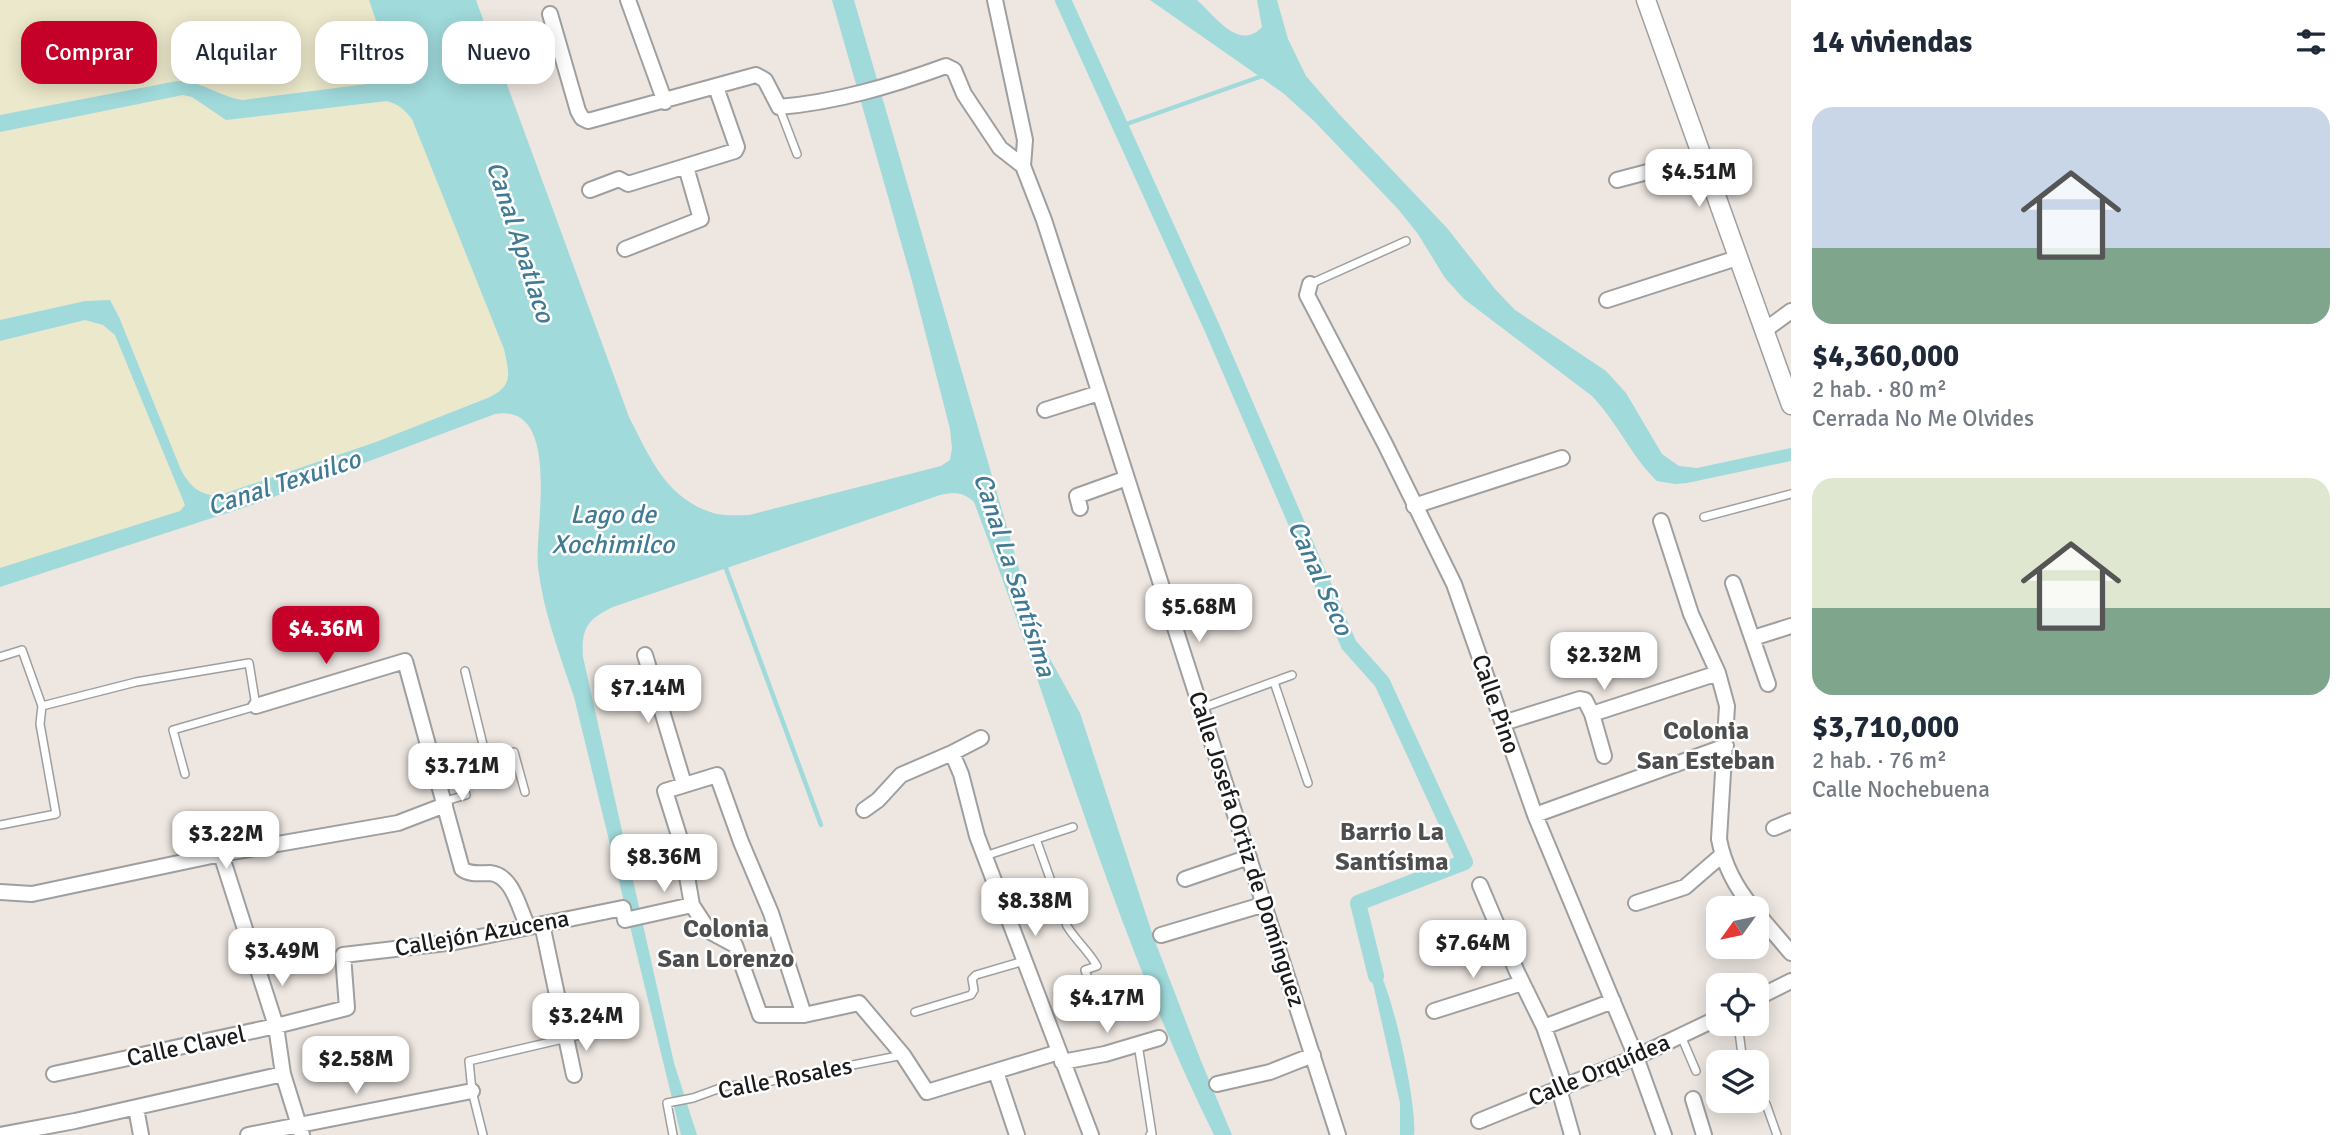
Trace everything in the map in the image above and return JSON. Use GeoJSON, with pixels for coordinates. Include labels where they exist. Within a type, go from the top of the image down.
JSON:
{"type":"FeatureCollection","features":[{"type":"Feature","properties":{"kind":"street"},"geometry":{"type":"LineString","coordinates":[[628,0],[665,102]]}},
{"type":"Feature","properties":{"kind":"street"},"geometry":{"type":"LineString","coordinates":[[995,0],[1025,140],[1023,166]]}},
{"type":"Feature","properties":{"kind":"street"},"geometry":{"type":"LineString","coordinates":[[1646,0],[1791,405]]}},
{"type":"Feature","properties":{"kind":"street"},"geometry":{"type":"LineString","coordinates":[[550,14],[582,118],[588,121],[756,75],[761,76],[779,107],[846,97],[946,66],[954,70],[964,94],[1000,148],[1023,166]]}},
{"type":"Feature","properties":{"kind":"street"},"geometry":{"type":"LineString","coordinates":[[590,190],[618,179],[628,184],[735,151],[737,147],[716,87]]}},
{"type":"Feature","properties":{"kind":"street"},"geometry":{"type":"LineString","coordinates":[[1617,180],[1701,158]]}},
{"type":"Feature","properties":{"kind":"street","name":"Calle Josefa Ortiz de Domínguez"},"geometry":{"type":"LineString","coordinates":[[1023,166],[1044,220],[1338,1135]]}},
{"type":"Feature","properties":{"kind":"street"},"geometry":{"type":"LineString","coordinates":[[625,249],[701,219],[686,167]]}},
{"type":"Feature","properties":{"kind":"street"},"geometry":{"type":"LineString","coordinates":[[1607,300],[1737,258]]}},
{"type":"Feature","properties":{"kind":"street","name":"Calle Pino"},"geometry":{"type":"LineString","coordinates":[[1310,284],[1307,295],[1454,584],[1535,815],[1636,1057],[1664,1135]]}},
{"type":"Feature","properties":{"kind":"street"},"geometry":{"type":"LineString","coordinates":[[1765,330],[1791,311]]}},
{"type":"Feature","properties":{"kind":"street"},"geometry":{"type":"LineString","coordinates":[[1045,410],[1099,393]]}},
{"type":"Feature","properties":{"kind":"street"},"geometry":{"type":"LineString","coordinates":[[1414,506],[1562,458]]}},
{"type":"Feature","properties":{"kind":"street"},"geometry":{"type":"LineString","coordinates":[[1080,508],[1077,496],[1127,478]]}},
{"type":"Feature","properties":{"kind":"street"},"geometry":{"type":"LineString","coordinates":[[1661,521],[1691,614],[1718,673],[1727,706],[1719,839],[1722,855],[1743,896]]}},
{"type":"Feature","properties":{"kind":"street"},"geometry":{"type":"LineString","coordinates":[[1733,583],[1768,684]]}},
{"type":"Feature","properties":{"kind":"street"},"geometry":{"type":"LineString","coordinates":[[1753,638],[1791,626]]}},
{"type":"Feature","properties":{"kind":"street"},"geometry":{"type":"LineString","coordinates":[[645,655],[684,784]]}},
{"type":"Feature","properties":{"kind":"street"},"geometry":{"type":"LineString","coordinates":[[256,706],[405,662],[462,869],[466,873],[494,873],[508,881],[535,925],[574,1075]]}},
{"type":"Feature","properties":{"kind":"street"},"geometry":{"type":"LineString","coordinates":[[1592,714],[1718,673]]}},
{"type":"Feature","properties":{"kind":"street"},"geometry":{"type":"LineString","coordinates":[[1503,723],[1580,699],[1585,700],[1592,714],[1604,756]]}},
{"type":"Feature","properties":{"kind":"street"},"geometry":{"type":"LineString","coordinates":[[864,810],[878,800],[901,775],[981,738]]}},
{"type":"Feature","properties":{"kind":"street"},"geometry":{"type":"LineString","coordinates":[[1535,815],[1726,746]]}},
{"type":"Feature","properties":{"kind":"street"},"geometry":{"type":"LineString","coordinates":[[953,753],[985,856],[1091,1135]]}},
{"type":"Feature","properties":{"kind":"street"},"geometry":{"type":"LineString","coordinates":[[804,1015],[771,913],[717,775],[665,791],[681,842],[692,905],[709,931],[735,945],[760,1015],[804,1015],[859,1003],[903,1055],[927,1092],[996,1072],[1159,1038]]}},
{"type":"Feature","properties":{"kind":"street"},"geometry":{"type":"LineString","coordinates":[[0,892],[32,894],[221,855],[398,823],[445,805]]}},
{"type":"Feature","properties":{"kind":"street"},"geometry":{"type":"LineString","coordinates":[[1774,828],[1791,821]]}},
{"type":"Feature","properties":{"kind":"street"},"geometry":{"type":"LineString","coordinates":[[221,855],[276,1026],[283,1074],[300,1130]]}},
{"type":"Feature","properties":{"kind":"street"},"geometry":{"type":"LineString","coordinates":[[1636,903],[1685,887],[1722,855]]}},
{"type":"Feature","properties":{"kind":"street"},"geometry":{"type":"LineString","coordinates":[[1185,879],[1250,857]]}},
{"type":"Feature","properties":{"kind":"street"},"geometry":{"type":"LineString","coordinates":[[1480,885],[1522,984],[1544,1027],[1562,1088],[1572,1135]]}},
{"type":"Feature","properties":{"kind":"street"},"geometry":{"type":"LineString","coordinates":[[1161,935],[1265,904]]}},
{"type":"Feature","properties":{"kind":"street","name":"Callejón Azucena"},"geometry":{"type":"LineString","coordinates":[[343,955],[455,942],[623,908],[625,920],[628,920],[692,905]]}},
{"type":"Feature","properties":{"kind":"street"},"geometry":{"type":"LineString","coordinates":[[1769,927],[1791,953]]}},
{"type":"Feature","properties":{"kind":"street","name":"Calle Clavel"},"geometry":{"type":"LineString","coordinates":[[54,1074],[276,1026],[346,1008],[343,955]]}},
{"type":"Feature","properties":{"kind":"street"},"geometry":{"type":"LineString","coordinates":[[1769,992],[1791,981]]}},
{"type":"Feature","properties":{"kind":"street"},"geometry":{"type":"LineString","coordinates":[[1434,1011],[1522,984]]}},
{"type":"Feature","properties":{"kind":"street"},"geometry":{"type":"LineString","coordinates":[[1544,1027],[1613,1001]]}},
{"type":"Feature","properties":{"kind":"street","name":"Calle Orquídea"},"geometry":{"type":"LineString","coordinates":[[1479,1121],[1636,1057],[1706,1023]]}},
{"type":"Feature","properties":{"kind":"street"},"geometry":{"type":"LineString","coordinates":[[1217,1084],[1270,1072],[1313,1055]]}},
{"type":"Feature","properties":{"kind":"street"},"geometry":{"type":"LineString","coordinates":[[996,1072],[1017,1135]]}},
{"type":"Feature","properties":{"kind":"street"},"geometry":{"type":"LineString","coordinates":[[0,1135],[136,1108],[283,1074]]}},
{"type":"Feature","properties":{"kind":"street"},"geometry":{"type":"LineString","coordinates":[[248,1135],[300,1130],[472,1091]]}},
{"type":"Feature","properties":{"kind":"street"},"geometry":{"type":"LineString","coordinates":[[1693,1098],[1704,1135]]}},
{"type":"Feature","properties":{"kind":"street"},"geometry":{"type":"LineString","coordinates":[[136,1108],[141,1135]]}},
{"type":"Feature","properties":{"kind":"lane"},"geometry":{"type":"LineString","coordinates":[[779,107],[797,154]]}},
{"type":"Feature","properties":{"kind":"lane"},"geometry":{"type":"LineString","coordinates":[[1310,284],[1406,242]]}},
{"type":"Feature","properties":{"kind":"lane"},"geometry":{"type":"LineString","coordinates":[[1704,517],[1791,494]]}},
{"type":"Feature","properties":{"kind":"lane"},"geometry":{"type":"LineString","coordinates":[[0,657],[22,650],[42,706],[40,724],[56,814],[0,825]]}},
{"type":"Feature","properties":{"kind":"lane"},"geometry":{"type":"LineString","coordinates":[[42,706],[136,682],[249,663],[256,706],[173,730],[185,774]]}},
{"type":"Feature","properties":{"kind":"lane"},"geometry":{"type":"LineString","coordinates":[[465,671],[487,761]]}},
{"type":"Feature","properties":{"kind":"lane"},"geometry":{"type":"LineString","coordinates":[[1202,708],[1292,675]]}},
{"type":"Feature","properties":{"kind":"lane"},"geometry":{"type":"LineString","coordinates":[[1274,682],[1308,782]]}},
{"type":"Feature","properties":{"kind":"lane"},"geometry":{"type":"LineString","coordinates":[[445,805],[449,800],[466,795],[463,785],[475,781],[471,767],[514,752],[525,792]]}},
{"type":"Feature","properties":{"kind":"lane"},"geometry":{"type":"LineString","coordinates":[[985,856],[1073,827]]}},
{"type":"Feature","properties":{"kind":"lane"},"geometry":{"type":"LineString","coordinates":[[1037,839],[1068,926],[1097,966],[1085,970],[1095,999]]}},
{"type":"Feature","properties":{"kind":"lane"},"geometry":{"type":"LineString","coordinates":[[915,1012],[971,995],[974,990],[972,979],[976,975],[1025,961]]}},
{"type":"Feature","properties":{"kind":"lane"},"geometry":{"type":"LineString","coordinates":[[483,1135],[472,1091],[469,1061],[593,1032]]}},
{"type":"Feature","properties":{"kind":"lane"},"geometry":{"type":"LineString","coordinates":[[1681,1035],[1696,1072]]}},
{"type":"Feature","properties":{"kind":"lane"},"geometry":{"type":"LineString","coordinates":[[1138,1044],[1149,1109],[1150,1135]]}},
{"type":"Feature","properties":{"kind":"lane","name":"Calle Rosales"},"geometry":{"type":"LineString","coordinates":[[673,1135],[668,1102],[693,1098],[726,1086],[757,1084],[903,1055]]}},
{"type":"Feature","properties":{"kind":"lane"},"geometry":{"type":"LineString","coordinates":[[1769,1112],[1777,1135]]}},
{"type":"Feature","properties":{"kind":"shaded area"},"geometry":{"type":"Polygon","coordinates":[[[0,0],[369,0],[376,21],[315,21],[315,84],[367,84],[243,100],[231,99],[198,84],[301,84],[301,21],[171,21],[171,82],[0,115],[0,0]]]}},
{"type":"Feature","properties":{"kind":"shaded area"},"geometry":{"type":"Polygon","coordinates":[[[183,95],[192,97],[226,120],[387,101],[403,108],[412,119],[504,349],[509,373],[507,385],[501,392],[376,442],[217,496],[205,495],[189,483],[181,470],[115,306],[85,301],[0,320],[0,132],[183,95]]]}},
{"type":"Feature","properties":{"kind":"shaded area"},"geometry":{"type":"Polygon","coordinates":[[[86,320],[103,325],[115,335],[185,505],[180,511],[0,568],[0,341],[86,320]]]}},
{"type":"Feature","properties":{"kind":"water","name":"Lago de Xochimilco"},"geometry":{"type":"Polygon","coordinates":[[[369,0],[476,0],[484,21],[442,21],[442,84],[507,84],[629,417],[653,462],[673,488],[700,508],[717,514],[749,515],[941,466],[950,460],[950,429],[912,281],[832,0],[854,0],[1037,631],[1080,713],[1153,936],[1232,1135],[1214,1135],[1178,1058],[1115,902],[974,502],[966,496],[954,493],[940,495],[613,607],[597,616],[585,632],[583,657],[674,1063],[697,1135],[681,1135],[574,697],[544,600],[538,567],[541,499],[537,447],[530,428],[516,416],[495,414],[249,506],[0,587],[0,568],[180,511],[185,505],[115,335],[103,325],[85,320],[0,341],[0,320],[85,301],[110,300],[181,470],[195,488],[217,496],[376,442],[490,397],[503,388],[508,377],[504,349],[412,119],[395,104],[387,101],[226,120],[192,97],[183,95],[0,132],[0,115],[171,82],[196,84],[243,100],[367,84],[428,84],[428,21],[376,21],[369,0]]]}},
{"type":"Feature","properties":{"kind":"water"},"geometry":{"type":"Polygon","coordinates":[[[1150,0],[1197,0],[1228,29],[1245,36],[1262,27],[1257,0],[1277,0],[1288,39],[1306,76],[1447,228],[1515,310],[1606,371],[1626,393],[1662,454],[1679,466],[1697,468],[1791,448],[1791,461],[1687,483],[1657,481],[1592,396],[1464,299],[1445,278],[1418,234],[1398,209],[1314,121],[1283,93],[1150,0]]]}},
{"type":"Feature","properties":{"kind":"water"},"geometry":{"type":"Polygon","coordinates":[[[1371,958],[1386,988],[1401,1042],[1412,1098],[1414,1135],[1400,1135],[1400,1103],[1369,966],[1371,958]]]}},
{"type":"Feature","properties":{"kind":"waterway","name":"Canal Seco"},"geometry":{"type":"LineString","coordinates":[[1063,0],[1213,330],[1349,645],[1382,682],[1465,862],[1358,903],[1376,976]]}},
{"type":"Feature","properties":{"kind":"waterway"},"geometry":{"type":"LineString","coordinates":[[1121,126],[1265,75]]}},
{"type":"Feature","properties":{"kind":"waterway"},"geometry":{"type":"LineString","coordinates":[[724,563],[821,825]]}},
{"type":"Feature","properties":{"kind":"district","name":"Colonia San Esteban"},"geometry":{"type":"Point","coordinates":[1706,746]}},
{"type":"Feature","properties":{"kind":"district","name":"Barrio La Santísima"},"geometry":{"type":"Point","coordinates":[1392,847]}},
{"type":"Feature","properties":{"kind":"district","name":"Colonia San Lorenzo"},"geometry":{"type":"Point","coordinates":[726,944]}},
{"type":"Feature","properties":{"kind":"water label","name":"Canal Apatlaco"},"geometry":{"type":"Point","coordinates":[520,242]}},
{"type":"Feature","properties":{"kind":"water label","name":"Canal Texuilco"},"geometry":{"type":"Point","coordinates":[284,483]}},
{"type":"Feature","properties":{"kind":"water label","name":"Canal La Santísima"},"geometry":{"type":"Point","coordinates":[1014,575]}}]}
